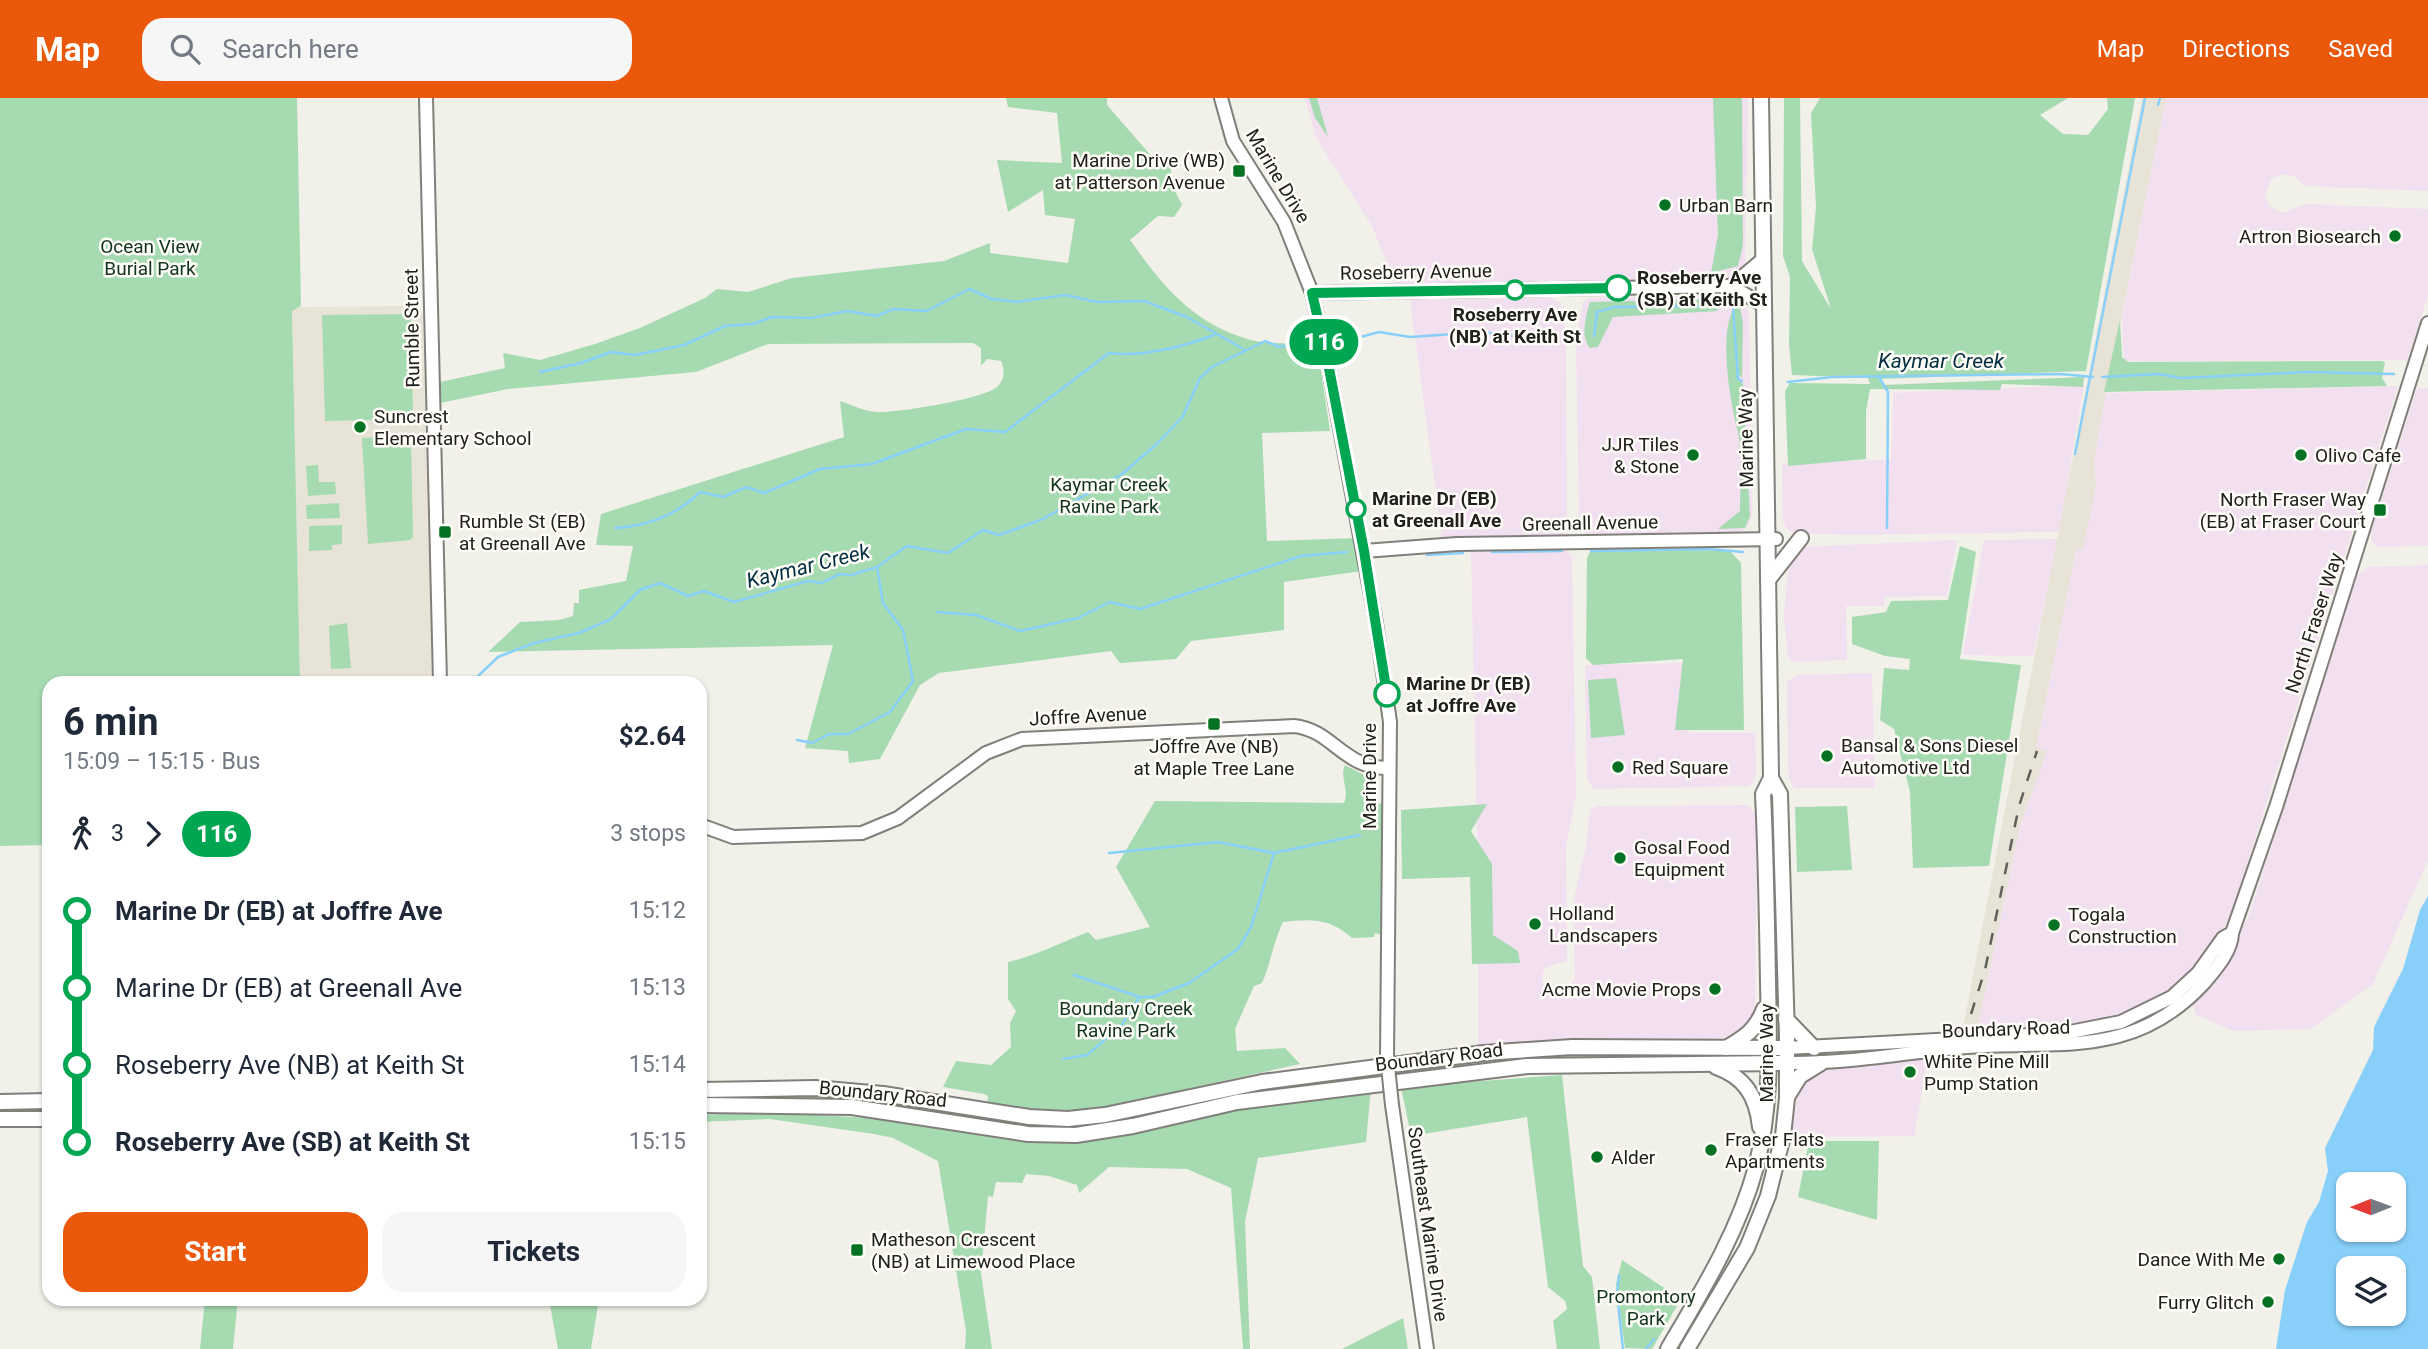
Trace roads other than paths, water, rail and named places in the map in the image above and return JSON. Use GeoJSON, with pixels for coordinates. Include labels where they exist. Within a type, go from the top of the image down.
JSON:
{"type":"FeatureCollection","features":[{"type":"Feature","properties":{"kind":"main road","name":"Marine Way"},"geometry":{"type":"LineString","coordinates":[[1668,1349],[1708,1281],[1735,1225],[1756,1166],[1768,1101],[1763,794],[1771,778],[1768,580],[1771,539],[1763,304],[1761,98]]}},
{"type":"Feature","properties":{"kind":"main road"},"geometry":{"type":"LineString","coordinates":[[1768,580],[1801,538]]}},
{"type":"Feature","properties":{"kind":"main road","name":"Marine Way"},"geometry":{"type":"LineString","coordinates":[[1687,1349],[1735,1270],[1758,1224],[1776,1167],[1787,1098],[1780,794],[1771,778]]}},
{"type":"Feature","properties":{"kind":"main road"},"geometry":{"type":"LineString","coordinates":[[1725,1049],[1747,1036],[1758,1024],[1768,999]]}},
{"type":"Feature","properties":{"kind":"main road"},"geometry":{"type":"LineString","coordinates":[[1786,1019],[1814,1048]]}},
{"type":"Feature","properties":{"kind":"main road","name":"Boundary Road"},"geometry":{"type":"LineString","coordinates":[[707,1090],[828,1089],[883,1094],[1029,1117],[1068,1119],[1105,1115],[1262,1082],[1484,1053],[1572,1047],[1725,1049],[1768,1056],[1787,1063]]}},
{"type":"Feature","properties":{"kind":"main road","name":"Boundary Road"},"geometry":{"type":"LineString","coordinates":[[707,1105],[852,1107],[1028,1134],[1076,1135],[1133,1126],[1237,1102],[1527,1066],[1704,1063],[1768,1056],[1787,1048]]}},
{"type":"Feature","properties":{"kind":"main road"},"geometry":{"type":"LineString","coordinates":[[1704,1063],[1730,1072],[1747,1086],[1759,1113],[1762,1136]]}},
{"type":"Feature","properties":{"kind":"main road"},"geometry":{"type":"LineString","coordinates":[[1787,1098],[1800,1076],[1821,1063]]}},
{"type":"Feature","properties":{"kind":"main road"},"geometry":{"type":"LineString","coordinates":[[0,1102],[42,1101]]}},
{"type":"Feature","properties":{"kind":"main road"},"geometry":{"type":"LineString","coordinates":[[0,1119],[42,1119]]}},
{"type":"Feature","properties":{"kind":"street","name":"Rumble Street"},"geometry":{"type":"LineString","coordinates":[[426,98],[440,676]]}},
{"type":"Feature","properties":{"kind":"street","name":"Marine Drive"},"geometry":{"type":"LineString","coordinates":[[1221,98],[1233,141],[1284,222],[1312,293],[1364,551],[1387,694],[1390,768],[1387,1057],[1392,1105]]}},
{"type":"Feature","properties":{"kind":"street"},"geometry":{"type":"LineString","coordinates":[[1763,259],[1731,286],[1763,304]]}},
{"type":"Feature","properties":{"kind":"street","name":"Roseberry Avenue"},"geometry":{"type":"LineString","coordinates":[[1312,293],[1731,286]]}},
{"type":"Feature","properties":{"kind":"street","name":"North Fraser Way"},"geometry":{"type":"LineString","coordinates":[[2176,1002],[2224,938],[2232,933],[2279,796],[2428,323]]}},
{"type":"Feature","properties":{"kind":"street","name":"Greenall Avenue"},"geometry":{"type":"LineString","coordinates":[[1364,551],[1457,544],[1771,539]]}},
{"type":"Feature","properties":{"kind":"street","name":"Joffre Avenue"},"geometry":{"type":"LineString","coordinates":[[707,828],[733,837],[867,832],[898,818],[991,749],[1037,737],[1294,726],[1312,732],[1362,766],[1390,768]]}},
{"type":"Feature","properties":{"kind":"street","name":"Joffre Avenue"},"geometry":{"type":"LineString","coordinates":[[707,835],[720,834]]}},
{"type":"Feature","properties":{"kind":"street","name":"Boundary Road"},"geometry":{"type":"LineString","coordinates":[[1787,1048],[2065,1033],[2121,1022],[2176,1002]]}},
{"type":"Feature","properties":{"kind":"street","name":"Boundary Road"},"geometry":{"type":"LineString","coordinates":[[1787,1063],[1821,1063],[1965,1047],[2083,1045],[2103,1041],[2152,1023],[2176,1002]]}},
{"type":"Feature","properties":{"kind":"street","name":"Southeast Marine Drive"},"geometry":{"type":"LineString","coordinates":[[1392,1105],[1427,1349]]}},
{"type":"Feature","properties":{"kind":"water"},"geometry":{"type":"Polygon","coordinates":[[[2428,896],[2428,1349],[2276,1349],[2285,1290],[2307,1222],[2319,1202],[2328,1171],[2325,1148],[2373,1050],[2374,1027],[2403,969],[2420,910],[2428,896]]]}},
{"type":"Feature","properties":{"kind":"waterway"},"geometry":{"type":"LineString","coordinates":[[2075,454],[2145,98]]}},
{"type":"Feature","properties":{"kind":"waterway"},"geometry":{"type":"LineString","coordinates":[[2158,105],[2160,98]]}},
{"type":"Feature","properties":{"kind":"waterway"},"geometry":{"type":"LineString","coordinates":[[540,372],[581,363],[611,352],[635,355],[684,345],[725,326],[753,324],[772,317],[811,318],[847,311],[877,316],[893,309],[927,311],[969,289],[992,299],[1017,302],[1065,295],[1097,302],[1144,301],[1187,317],[1245,350]]}},
{"type":"Feature","properties":{"kind":"waterway","name":"Kaymar Creek"},"geometry":{"type":"LineString","coordinates":[[1594,336],[1597,312],[1614,307],[1733,306],[1738,379],[1742,381]]}},
{"type":"Feature","properties":{"kind":"waterway","name":"Kaymar Creek"},"geometry":{"type":"LineString","coordinates":[[1346,341],[1379,332],[1410,337],[1482,332],[1522,337],[1555,334]]}},
{"type":"Feature","properties":{"kind":"waterway"},"geometry":{"type":"LineString","coordinates":[[615,528],[660,518],[681,507],[700,492],[723,497],[746,487],[764,493],[820,469],[872,464],[966,429],[1005,432],[1109,353],[1135,354],[1162,350],[1214,335]]}},
{"type":"Feature","properties":{"kind":"waterway","name":"Kaymar Creek"},"geometry":{"type":"LineString","coordinates":[[478,676],[498,657],[534,643],[579,633],[611,619],[640,590],[660,583],[688,596],[704,591],[734,602],[808,581],[821,583],[840,574],[851,575],[877,567],[907,546],[948,553],[983,530],[999,535],[1043,519],[1122,474],[1158,443],[1183,416],[1200,378],[1212,367],[1265,341],[1277,346],[1306,348]]}},
{"type":"Feature","properties":{"kind":"waterway","name":"Kaymar Creek"},"geometry":{"type":"LineString","coordinates":[[2102,377],[2158,374],[2181,378],[2308,372],[2394,374]]}},
{"type":"Feature","properties":{"kind":"waterway","name":"Kaymar Creek"},"geometry":{"type":"LineString","coordinates":[[1788,382],[1832,377],[2061,374],[2093,377]]}},
{"type":"Feature","properties":{"kind":"waterway"},"geometry":{"type":"LineString","coordinates":[[1879,377],[1888,392],[1887,528]]}},
{"type":"Feature","properties":{"kind":"waterway"},"geometry":{"type":"LineString","coordinates":[[1591,551],[1708,549],[1743,552]]}},
{"type":"Feature","properties":{"kind":"waterway"},"geometry":{"type":"LineString","coordinates":[[1492,552],[1562,551]]}},
{"type":"Feature","properties":{"kind":"waterway"},"geometry":{"type":"LineString","coordinates":[[937,612],[976,615],[1020,631],[1078,618],[1110,602],[1140,609],[1301,556],[1347,552]]}},
{"type":"Feature","properties":{"kind":"waterway"},"geometry":{"type":"LineString","coordinates":[[1427,555],[1463,553]]}},
{"type":"Feature","properties":{"kind":"waterway"},"geometry":{"type":"LineString","coordinates":[[797,740],[812,743],[829,734],[848,734],[890,712],[913,681],[903,630],[883,603],[877,567]]}},
{"type":"Feature","properties":{"kind":"waterway"},"geometry":{"type":"LineString","coordinates":[[1109,853],[1218,842],[1274,853],[1360,835]]}},
{"type":"Feature","properties":{"kind":"waterway"},"geometry":{"type":"LineString","coordinates":[[1074,975],[1140,997],[1153,997],[1189,983],[1238,949],[1251,927],[1274,853]]}},
{"type":"Feature","properties":{"kind":"waterway"},"geometry":{"type":"LineString","coordinates":[[1063,1059],[1087,1055],[1121,1026],[1139,998]]}},
{"type":"Feature","properties":{"kind":"waterway"},"geometry":{"type":"LineString","coordinates":[[1619,1275],[1617,1294],[1623,1349]]}},
{"type":"Feature","properties":{"kind":"waterway"},"geometry":{"type":"LineString","coordinates":[[1646,1349],[1654,1339]]}},
{"type":"Feature","properties":{"kind":"railway"},"geometry":{"type":"LineString","coordinates":[[1971,1014],[1985,970],[2019,806],[2037,751]]}},
{"type":"Feature","properties":{"kind":"place","name":"Marine Drive (WB) at Patterson Avenue"},"geometry":{"type":"Point","coordinates":[1239,171]}},
{"type":"Feature","properties":{"kind":"place","name":"Urban Barn"},"geometry":{"type":"Point","coordinates":[1665,205]}},
{"type":"Feature","properties":{"kind":"place","name":"Artron Biosearch"},"geometry":{"type":"Point","coordinates":[2395,236]}},
{"type":"Feature","properties":{"kind":"place","name":"Roseberry Ave (SB) at Keith St"},"geometry":{"type":"Point","coordinates":[1618,288]}},
{"type":"Feature","properties":{"kind":"place","name":"Roseberry Ave (NB) at Keith St"},"geometry":{"type":"Point","coordinates":[1515,290]}},
{"type":"Feature","properties":{"kind":"place","name":"Suncrest Elementary School"},"geometry":{"type":"Point","coordinates":[360,427]}},
{"type":"Feature","properties":{"kind":"place","name":"JJR Tiles & Stone"},"geometry":{"type":"Point","coordinates":[1693,455]}},
{"type":"Feature","properties":{"kind":"place","name":"Olivo Cafe"},"geometry":{"type":"Point","coordinates":[2301,455]}},
{"type":"Feature","properties":{"kind":"place","name":"Marine Dr (EB) at Greenall Ave"},"geometry":{"type":"Point","coordinates":[1356,509]}},
{"type":"Feature","properties":{"kind":"place","name":"North Fraser Way (EB) at Fraser Court"},"geometry":{"type":"Point","coordinates":[2380,510]}},
{"type":"Feature","properties":{"kind":"place","name":"Rumble St (EB) at Greenall Ave"},"geometry":{"type":"Point","coordinates":[445,532]}},
{"type":"Feature","properties":{"kind":"place","name":"Marine Dr (EB) at Joffre Ave"},"geometry":{"type":"Point","coordinates":[1387,694]}},
{"type":"Feature","properties":{"kind":"place","name":"Joffre Ave (NB) at Maple Tree Lane"},"geometry":{"type":"Point","coordinates":[1214,724]}},
{"type":"Feature","properties":{"kind":"place","name":"Bansal & Sons Diesel Automotive Ltd"},"geometry":{"type":"Point","coordinates":[1827,756]}},
{"type":"Feature","properties":{"kind":"place","name":"Red Square"},"geometry":{"type":"Point","coordinates":[1618,767]}},
{"type":"Feature","properties":{"kind":"place","name":"Gosal Food Equipment"},"geometry":{"type":"Point","coordinates":[1620,858]}},
{"type":"Feature","properties":{"kind":"place","name":"Holland Landscapers"},"geometry":{"type":"Point","coordinates":[1535,924]}},
{"type":"Feature","properties":{"kind":"place","name":"Togala Construction"},"geometry":{"type":"Point","coordinates":[2054,925]}},
{"type":"Feature","properties":{"kind":"place","name":"Acme Movie Props"},"geometry":{"type":"Point","coordinates":[1715,989]}},
{"type":"Feature","properties":{"kind":"place","name":"White Pine Mill Pump Station"},"geometry":{"type":"Point","coordinates":[1910,1072]}},
{"type":"Feature","properties":{"kind":"place","name":"Fraser Flats Apartments"},"geometry":{"type":"Point","coordinates":[1711,1150]}},
{"type":"Feature","properties":{"kind":"place","name":"Alder"},"geometry":{"type":"Point","coordinates":[1597,1157]}},
{"type":"Feature","properties":{"kind":"place","name":"Matheson Crescent (NB) at Limewood Place"},"geometry":{"type":"Point","coordinates":[857,1250]}},
{"type":"Feature","properties":{"kind":"place","name":"Dance With Me"},"geometry":{"type":"Point","coordinates":[2279,1259]}},
{"type":"Feature","properties":{"kind":"place","name":"Furry Glitch"},"geometry":{"type":"Point","coordinates":[2268,1302]}},
{"type":"Feature","properties":{"kind":"park label","name":"Ocean View Burial Park"},"geometry":{"type":"Point","coordinates":[150,257]}},
{"type":"Feature","properties":{"kind":"park label","name":"Kaymar Creek Ravine Park"},"geometry":{"type":"Point","coordinates":[1109,495]}},
{"type":"Feature","properties":{"kind":"park label","name":"Boundary Creek Ravine Park"},"geometry":{"type":"Point","coordinates":[1126,1019]}},
{"type":"Feature","properties":{"kind":"park label","name":"Promontory Park"},"geometry":{"type":"Point","coordinates":[1646,1307]}}]}
